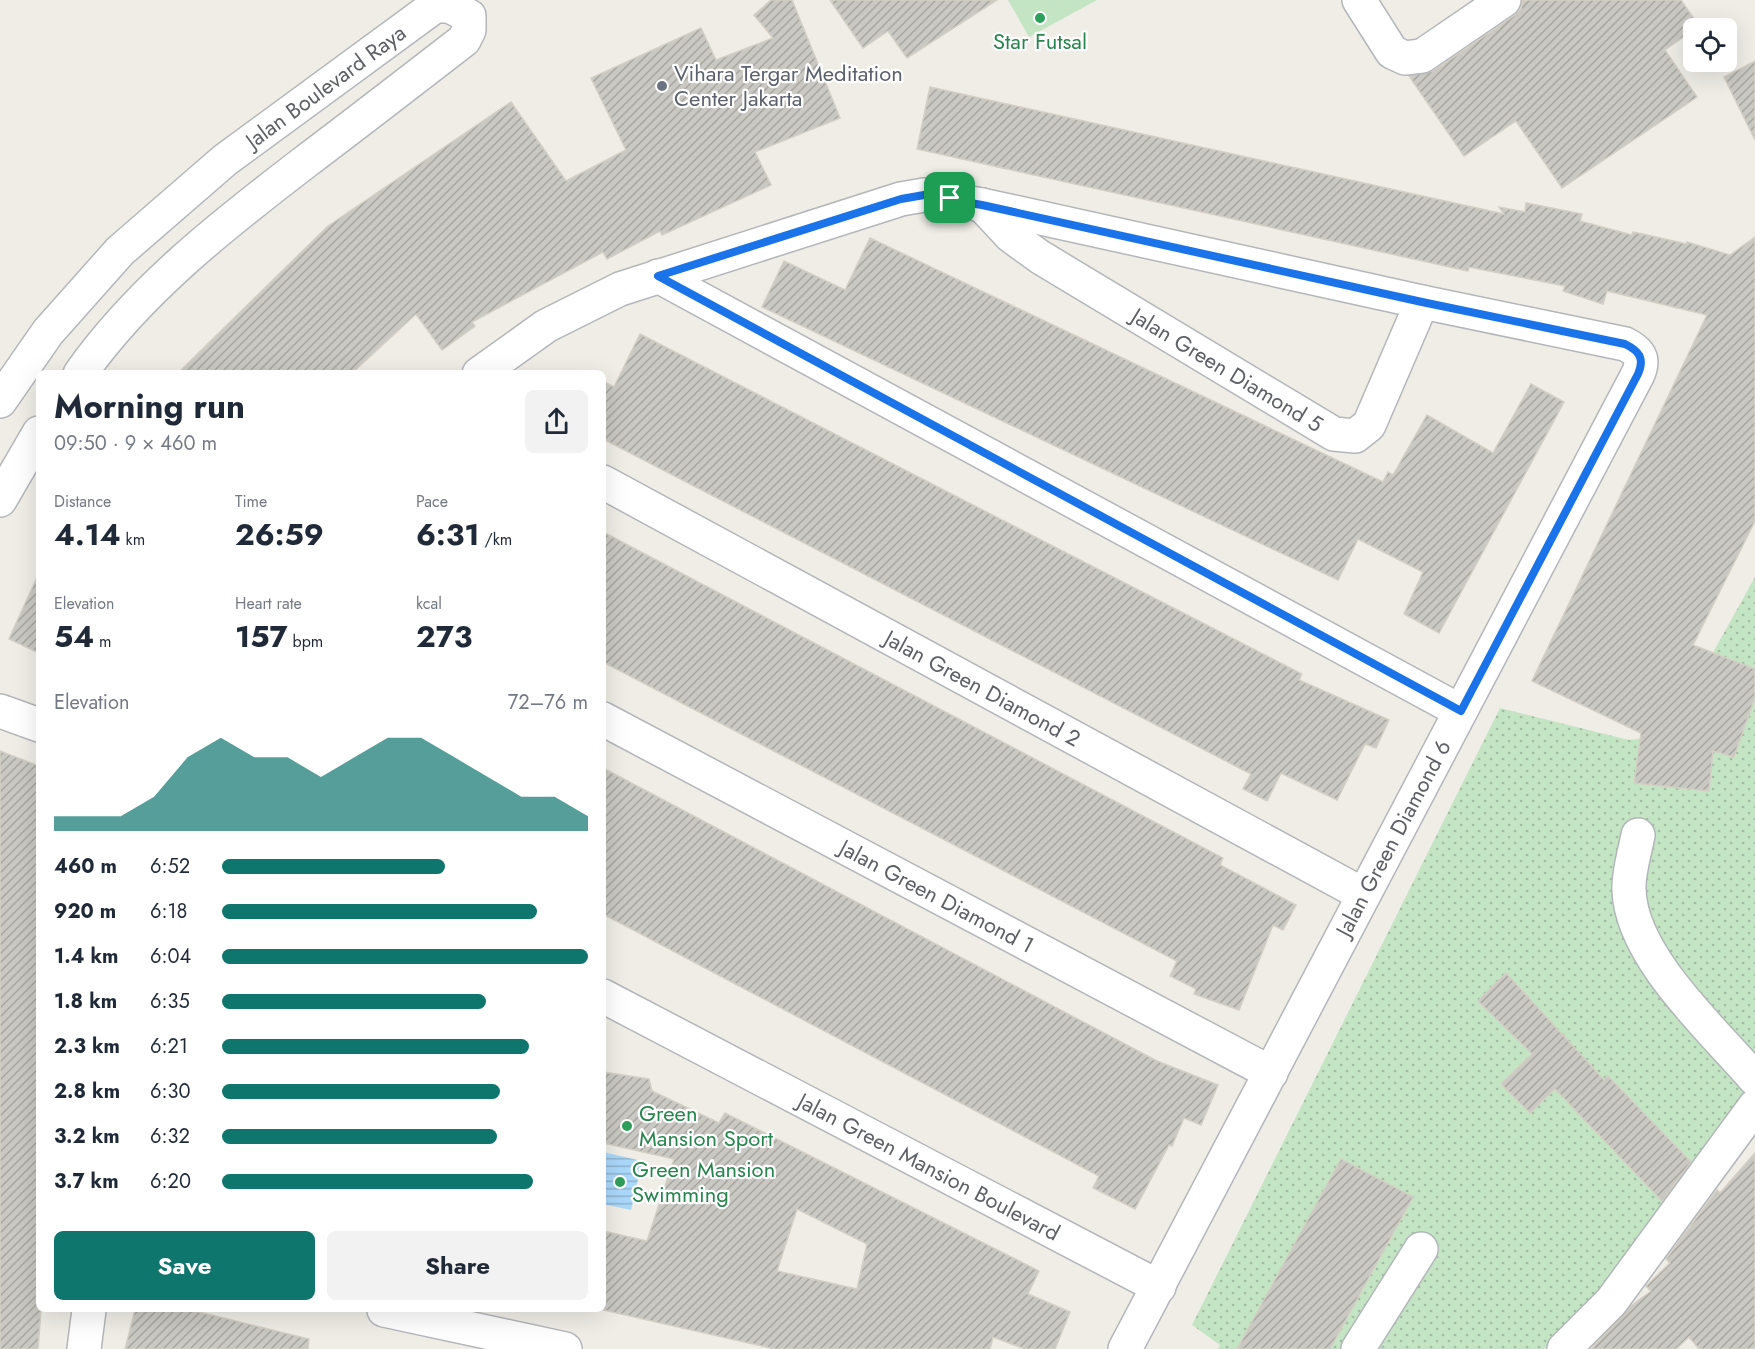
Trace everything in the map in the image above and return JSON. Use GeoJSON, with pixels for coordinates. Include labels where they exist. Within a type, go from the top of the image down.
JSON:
{"type":"FeatureCollection","features":[{"type":"Feature","properties":{"kind":"street"},"geometry":{"type":"LineString","coordinates":[[1359,0],[1392,52],[1405,58],[1422,56],[1504,0]]}},
{"type":"Feature","properties":{"kind":"street","name":"Jalan Boulevard Raya"},"geometry":{"type":"LineString","coordinates":[[0,401],[48,332],[120,251],[225,160],[435,6],[449,6],[469,16],[469,30],[464,40],[252,202],[180,264],[99,347],[83,370]]}},
{"type":"Feature","properties":{"kind":"street"},"geometry":{"type":"LineString","coordinates":[[484,370],[530,336],[582,306],[620,289],[901,199],[924,195],[982,205],[1422,302]]}},
{"type":"Feature","properties":{"kind":"street","name":"Jalan Green Diamond 5"},"geometry":{"type":"LineString","coordinates":[[982,205],[1011,236],[1040,257],[1334,434],[1355,436],[1369,425],[1422,302]]}},
{"type":"Feature","properties":{"kind":"street"},"geometry":{"type":"LineString","coordinates":[[658,276],[1461,711]]}},
{"type":"Feature","properties":{"kind":"street","name":"Jalan Green Diamond 6"},"geometry":{"type":"LineString","coordinates":[[1125,1349],[1271,1073],[1362,894],[1461,711],[1642,365],[1641,357],[1635,349],[1625,344],[1422,302]]}},
{"type":"Feature","properties":{"kind":"street"},"geometry":{"type":"LineString","coordinates":[[0,500],[36,438]]}},
{"type":"Feature","properties":{"kind":"street","name":"Jalan Green Diamond 2"},"geometry":{"type":"LineString","coordinates":[[606,484],[1362,894]]}},
{"type":"Feature","properties":{"kind":"street"},"geometry":{"type":"LineString","coordinates":[[0,711],[36,724]]}},
{"type":"Feature","properties":{"kind":"street","name":"Jalan Green Diamond 1"},"geometry":{"type":"LineString","coordinates":[[606,721],[1271,1073]]}},
{"type":"Feature","properties":{"kind":"street"},"geometry":{"type":"LineString","coordinates":[[1638,835],[1629,889],[1636,926],[1658,967],[1755,1079]]}},
{"type":"Feature","properties":{"kind":"street","name":"Jalan Green Mansion Boulevard"},"geometry":{"type":"LineString","coordinates":[[606,998],[1159,1287]]}},
{"type":"Feature","properties":{"kind":"street"},"geometry":{"type":"LineString","coordinates":[[1563,1349],[1611,1302],[1755,1106]]}},
{"type":"Feature","properties":{"kind":"street"},"geometry":{"type":"LineString","coordinates":[[1358,1349],[1420,1249]]}},
{"type":"Feature","properties":{"kind":"street"},"geometry":{"type":"LineString","coordinates":[[84,1349],[89,1312]]}},
{"type":"Feature","properties":{"kind":"street"},"geometry":{"type":"LineString","coordinates":[[393,1312],[565,1349]]}},
{"type":"Feature","properties":{"kind":"green space","name":"Star Futsal"},"geometry":{"type":"Polygon","coordinates":[[[1008,0],[1097,0],[1029,37],[1008,0]]]}},
{"type":"Feature","properties":{"kind":"green space"},"geometry":{"type":"Polygon","coordinates":[[[1755,577],[1755,1126],[1675,1216],[1544,1349],[1218,1349],[1220,1345],[1192,1325],[1500,708],[1629,740],[1652,737],[1686,701],[1755,577]]]}},
{"type":"Feature","properties":{"kind":"water","name":"Green Mansion Swimming"},"geometry":{"type":"Polygon","coordinates":[[[606,1153],[642,1161],[631,1210],[606,1205],[606,1153]]]}},
{"type":"Feature","properties":{"kind":"building"},"geometry":{"type":"Polygon","coordinates":[[[771,0],[792,0],[840,118],[755,152],[771,185],[662,235],[660,231],[607,259],[603,252],[472,322],[475,326],[442,350],[416,314],[355,370],[181,370],[328,226],[511,102],[566,181],[626,150],[591,78],[701,28],[716,60],[773,38],[754,15],[771,0]]]}},
{"type":"Feature","properties":{"kind":"building"},"geometry":{"type":"Polygon","coordinates":[[[830,0],[997,0],[907,58],[888,31],[863,48],[830,0]]]}},
{"type":"Feature","properties":{"kind":"building"},"geometry":{"type":"Polygon","coordinates":[[[1523,0],[1681,0],[1693,18],[1683,18],[1683,37],[1665,50],[1697,97],[1562,188],[1516,121],[1464,156],[1409,76],[1433,71],[1521,9],[1523,0]]]}},
{"type":"Feature","properties":{"kind":"building"},"geometry":{"type":"Polygon","coordinates":[[[1755,61],[1755,140],[1724,77],[1755,61]]]}},
{"type":"Feature","properties":{"kind":"building"},"geometry":{"type":"Polygon","coordinates":[[[930,87],[1504,214],[1499,207],[1525,212],[1526,203],[1582,214],[1580,221],[1632,235],[1633,232],[1687,244],[1687,242],[1730,255],[1755,237],[1755,521],[1693,645],[1755,669],[1755,697],[1734,757],[1713,751],[1709,791],[1634,783],[1641,733],[1532,681],[1707,315],[1607,291],[1603,304],[1563,291],[1565,286],[1469,267],[1468,271],[917,149],[930,87]]]}},
{"type":"Feature","properties":{"kind":"building"},"geometry":{"type":"Polygon","coordinates":[[[870,238],[1383,482],[1388,472],[1393,475],[1427,415],[1493,453],[1531,384],[1564,402],[1439,633],[1404,614],[1423,572],[1358,539],[1338,580],[762,307],[784,261],[845,290],[870,238]]]}},
{"type":"Feature","properties":{"kind":"building"},"geometry":{"type":"Polygon","coordinates":[[[640,334],[1302,674],[1299,680],[1389,720],[1376,748],[1365,744],[1337,800],[1281,773],[1267,801],[1243,789],[1251,774],[606,441],[606,383],[614,387],[640,334]]]}},
{"type":"Feature","properties":{"kind":"building"},"geometry":{"type":"Polygon","coordinates":[[[606,534],[1223,858],[1220,865],[1296,905],[1283,930],[1273,925],[1239,1010],[1194,994],[1196,989],[1170,976],[1177,961],[606,664],[606,534]]]}},
{"type":"Feature","properties":{"kind":"building"},"geometry":{"type":"Polygon","coordinates":[[[36,580],[36,652],[9,639],[36,580]]]}},
{"type":"Feature","properties":{"kind":"building"},"geometry":{"type":"Polygon","coordinates":[[[0,751],[36,765],[36,1312],[41,1312],[38,1349],[0,1349],[0,751]]]}},
{"type":"Feature","properties":{"kind":"building"},"geometry":{"type":"Polygon","coordinates":[[[606,770],[1157,1061],[1218,1085],[1201,1125],[1184,1118],[1172,1146],[1169,1145],[1135,1209],[1093,1188],[1099,1176],[606,916],[606,770]]]}},
{"type":"Feature","properties":{"kind":"building"},"geometry":{"type":"Polygon","coordinates":[[[1506,973],[1604,1080],[1608,1076],[1691,1162],[1662,1201],[1555,1089],[1530,1113],[1501,1084],[1532,1054],[1478,1001],[1506,973]]]}},
{"type":"Feature","properties":{"kind":"building"},"geometry":{"type":"Polygon","coordinates":[[[606,1072],[649,1079],[652,1091],[719,1123],[725,1113],[1039,1271],[1028,1294],[1070,1312],[1055,1349],[1025,1349],[993,1337],[990,1349],[775,1349],[606,1311],[606,1232],[647,1241],[674,1159],[606,1144],[606,1072]],[[797,1209],[777,1271],[857,1289],[867,1244],[797,1209]]]}},
{"type":"Feature","properties":{"kind":"building"},"geometry":{"type":"Polygon","coordinates":[[[1755,1153],[1755,1349],[1699,1349],[1689,1337],[1676,1349],[1591,1349],[1631,1306],[1651,1291],[1646,1286],[1670,1263],[1666,1259],[1717,1190],[1720,1193],[1755,1153]]]}},
{"type":"Feature","properties":{"kind":"building"},"geometry":{"type":"Polygon","coordinates":[[[1341,1159],[1413,1197],[1330,1349],[1237,1349],[1341,1159]]]}},
{"type":"Feature","properties":{"kind":"building"},"geometry":{"type":"Polygon","coordinates":[[[134,1312],[199,1312],[309,1339],[308,1349],[125,1349],[134,1312]]]}},
{"type":"Feature","properties":{"kind":"place","name":"Star Futsal"},"geometry":{"type":"Point","coordinates":[1040,18]}},
{"type":"Feature","properties":{"kind":"place","name":"Vihara Tergar Meditation Center Jakarta"},"geometry":{"type":"Point","coordinates":[662,86]}},
{"type":"Feature","properties":{"kind":"place","name":"Green Mansion Sport"},"geometry":{"type":"Point","coordinates":[627,1126]}},
{"type":"Feature","properties":{"kind":"place","name":"Green Mansion Swimming"},"geometry":{"type":"Point","coordinates":[620,1182]}},
{"type":"Feature","properties":{"kind":"route"},"geometry":{"type":"LineString","coordinates":[[924,195],[950,198],[1422,302],[1625,344],[1635,349],[1641,357],[1642,365],[1638,374],[1461,711],[658,276],[901,199],[924,195]]}}]}
